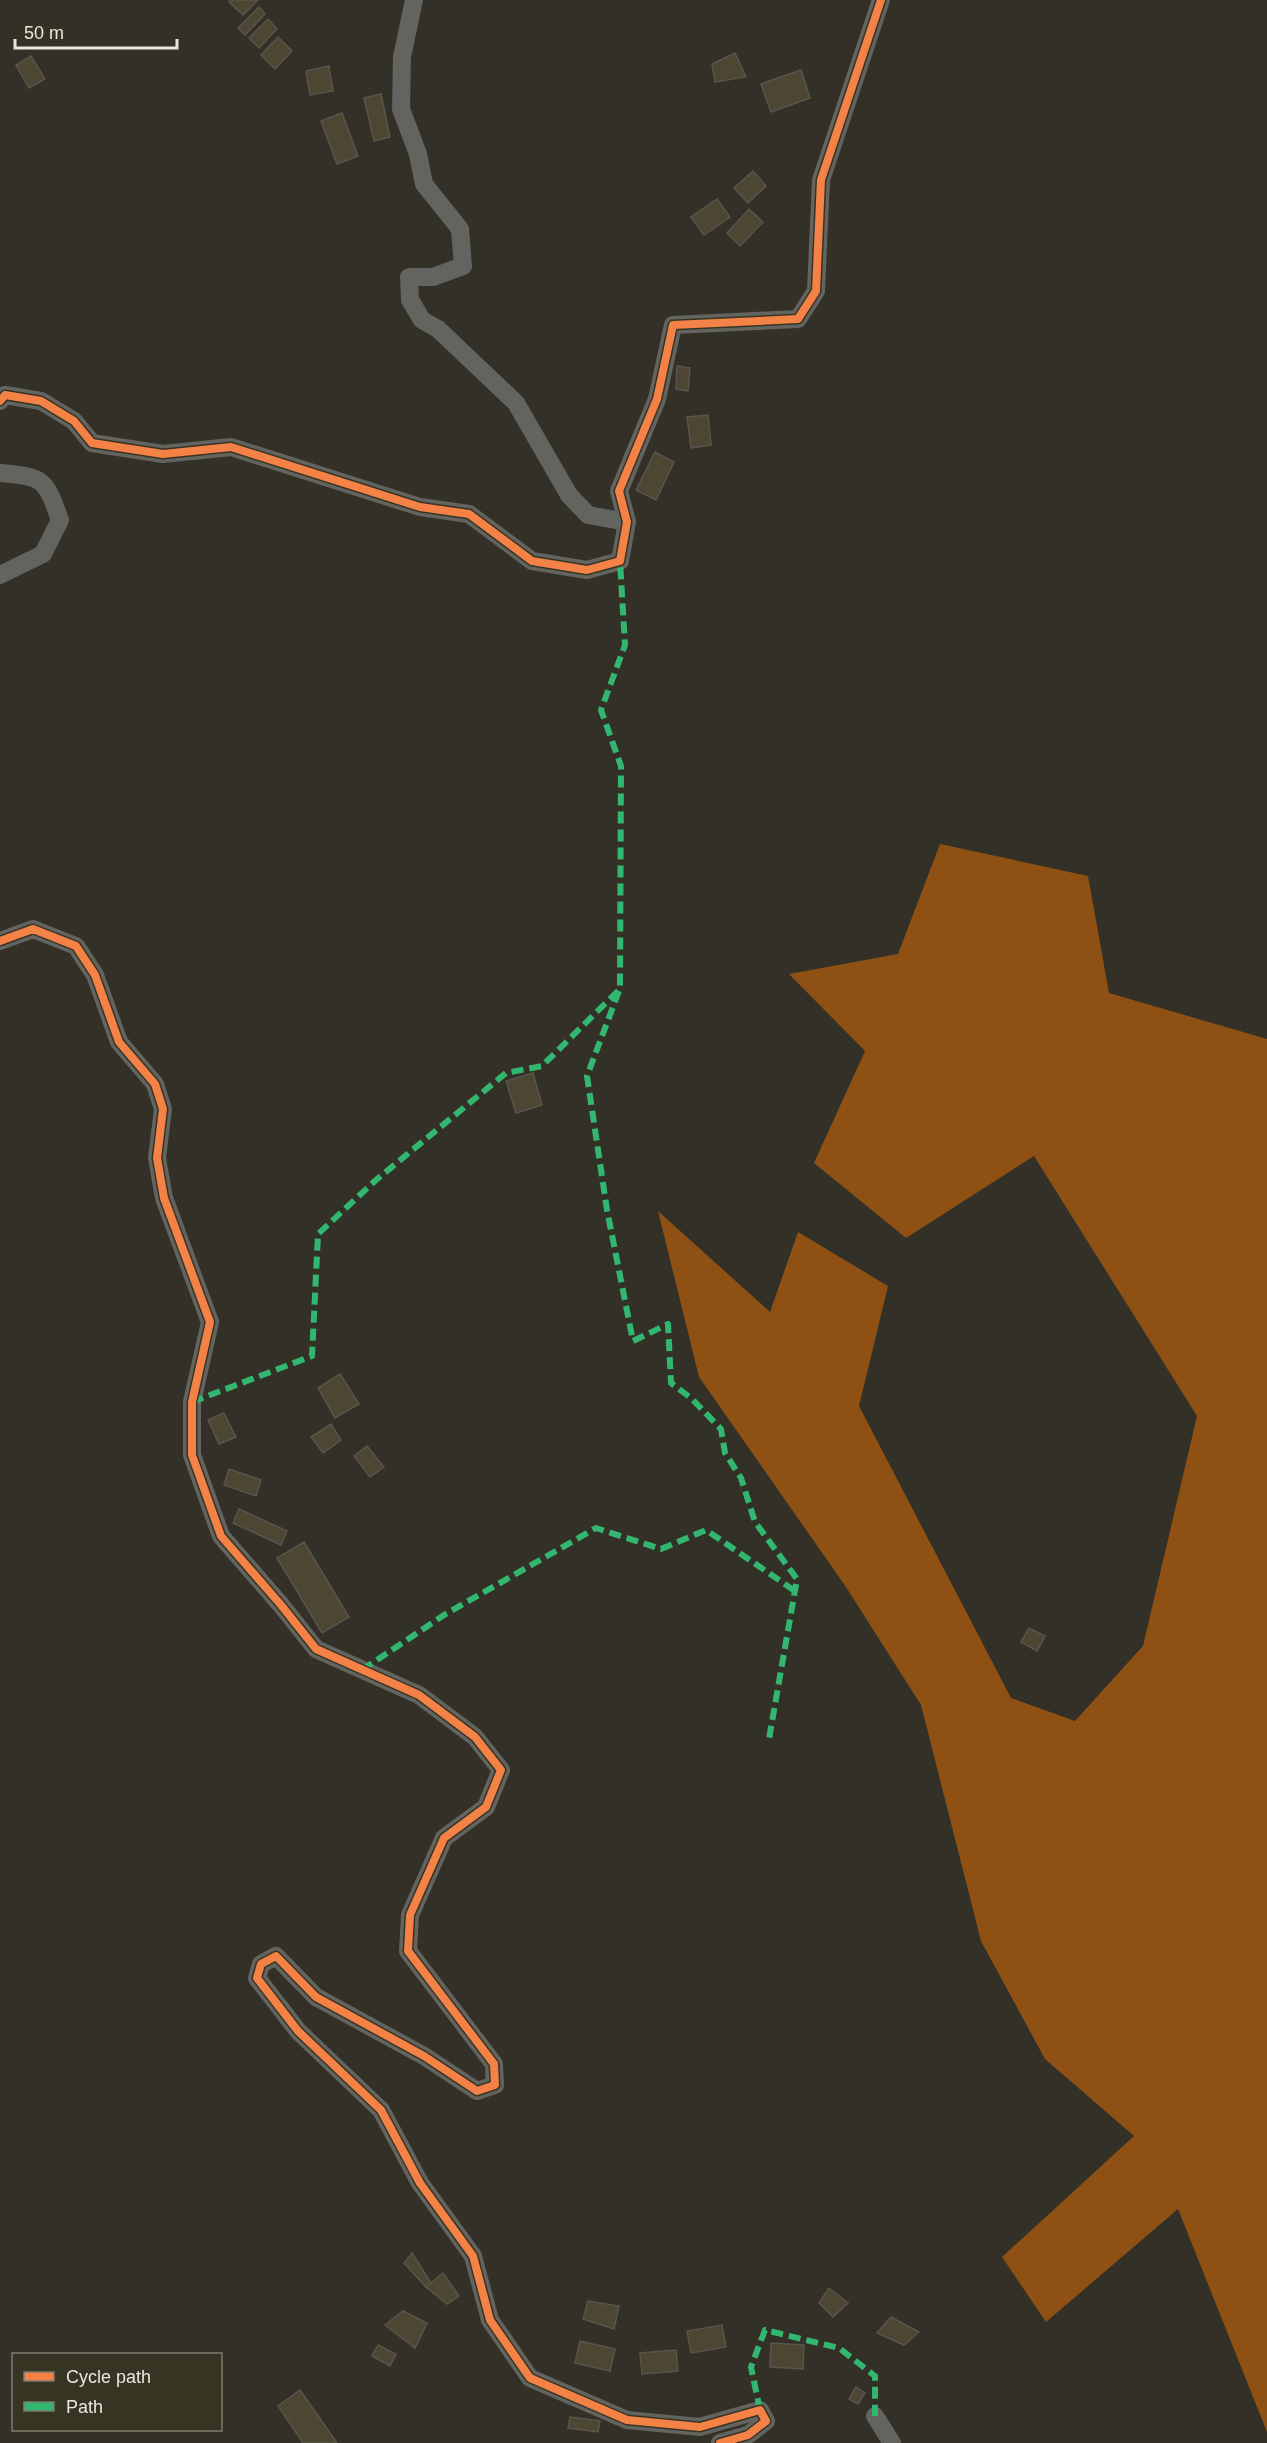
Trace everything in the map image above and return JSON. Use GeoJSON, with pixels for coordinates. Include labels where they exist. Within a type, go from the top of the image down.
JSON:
{"type":"FeatureCollection","features":[{"type":"Feature","properties":{"kind":"street"},"geometry":{"type":"LineString","coordinates":[[414,0],[402,57],[401,109],[418,154],[424,184],[460,229],[463,267],[434,277],[409,277],[410,300],[422,320],[438,329],[516,403],[569,495],[588,515],[627,522]]}},
{"type":"Feature","properties":{"kind":"street"},"geometry":{"type":"LineString","coordinates":[[0,401],[5,395],[41,401],[74,421],[92,443],[163,453],[231,447],[420,507],[469,514],[532,561],[587,570],[620,561],[627,522],[619,491],[657,399],[673,325],[798,319],[816,291],[821,180],[881,0]]}},
{"type":"Feature","properties":{"kind":"street"},"geometry":{"type":"LineString","coordinates":[[0,473],[31,476],[49,489],[60,520],[43,554],[0,575]]}},
{"type":"Feature","properties":{"kind":"street"},"geometry":{"type":"LineString","coordinates":[[0,941],[33,929],[76,946],[95,975],[119,1042],[155,1084],[163,1109],[157,1158],[164,1198],[210,1322],[192,1402],[192,1455],[220,1536],[281,1605],[316,1649],[419,1695],[475,1737],[501,1770],[486,1808],[444,1838],[410,1915],[408,1951],[494,2064],[495,2085],[477,2091],[424,2056],[316,1997],[276,1956],[261,1964],[257,1978],[298,2031],[381,2110],[420,2183],[473,2256],[490,2320],[530,2378],[627,2420],[700,2427],[760,2410],[766,2421],[748,2435],[720,2443]]}},
{"type":"Feature","properties":{"kind":"street"},"geometry":{"type":"LineString","coordinates":[[875,2416],[892,2443]]}},
{"type":"Feature","properties":{"kind":"shaded area"},"geometry":{"type":"Polygon","coordinates":[[[940,844],[1088,876],[1109,993],[1267,1039],[1267,2432],[1178,2209],[1046,2322],[1002,2257],[1134,2136],[1045,2059],[981,1941],[921,1705],[846,1587],[699,1377],[658,1211],[770,1312],[798,1232],[888,1286],[859,1406],[1011,1698],[1075,1721],[1143,1646],[1197,1416],[1034,1156],[906,1238],[814,1163],[865,1051],[789,974],[898,954],[940,844]]]}},
{"type":"Feature","properties":{"kind":"building"},"geometry":{"type":"Polygon","coordinates":[[[231,0],[258,0],[243,15],[229,2],[231,0]]]}},
{"type":"Feature","properties":{"kind":"building"},"geometry":{"type":"Polygon","coordinates":[[[259,7],[265,14],[245,35],[238,28],[259,7]]]}},
{"type":"Feature","properties":{"kind":"building"},"geometry":{"type":"Polygon","coordinates":[[[268,19],[277,29],[259,48],[249,38],[268,19]]]}},
{"type":"Feature","properties":{"kind":"building"},"geometry":{"type":"Polygon","coordinates":[[[278,37],[292,51],[275,69],[261,55],[278,37]]]}},
{"type":"Feature","properties":{"kind":"building"},"geometry":{"type":"Polygon","coordinates":[[[735,53],[746,77],[715,82],[712,64],[735,53]]]}},
{"type":"Feature","properties":{"kind":"building"},"geometry":{"type":"Polygon","coordinates":[[[31,56],[45,79],[29,88],[16,65],[31,56]]]}},
{"type":"Feature","properties":{"kind":"building"},"geometry":{"type":"Polygon","coordinates":[[[329,66],[333,91],[310,95],[306,71],[329,66]]]}},
{"type":"Feature","properties":{"kind":"building"},"geometry":{"type":"Polygon","coordinates":[[[801,70],[810,98],[771,112],[761,84],[801,70]]]}},
{"type":"Feature","properties":{"kind":"building"},"geometry":{"type":"Polygon","coordinates":[[[381,94],[390,137],[374,141],[364,98],[381,94]]]}},
{"type":"Feature","properties":{"kind":"building"},"geometry":{"type":"Polygon","coordinates":[[[342,113],[358,156],[337,164],[321,121],[342,113]]]}},
{"type":"Feature","properties":{"kind":"building"},"geometry":{"type":"Polygon","coordinates":[[[753,171],[766,186],[748,203],[734,188],[753,171]]]}},
{"type":"Feature","properties":{"kind":"building"},"geometry":{"type":"Polygon","coordinates":[[[717,199],[730,217],[704,235],[691,217],[717,199]]]}},
{"type":"Feature","properties":{"kind":"building"},"geometry":{"type":"Polygon","coordinates":[[[749,209],[763,222],[740,246],[727,233],[749,209]]]}},
{"type":"Feature","properties":{"kind":"building"},"geometry":{"type":"Polygon","coordinates":[[[677,366],[690,368],[688,391],[676,389],[677,366]]]}},
{"type":"Feature","properties":{"kind":"building"},"geometry":{"type":"Polygon","coordinates":[[[708,415],[711,445],[691,448],[687,417],[708,415]]]}},
{"type":"Feature","properties":{"kind":"building"},"geometry":{"type":"Polygon","coordinates":[[[655,452],[674,462],[656,500],[636,490],[655,452]]]}},
{"type":"Feature","properties":{"kind":"building"},"geometry":{"type":"Polygon","coordinates":[[[533,1073],[542,1105],[516,1113],[506,1081],[533,1073]]]}},
{"type":"Feature","properties":{"kind":"building"},"geometry":{"type":"Polygon","coordinates":[[[340,1374],[359,1404],[335,1418],[318,1388],[340,1374]]]}},
{"type":"Feature","properties":{"kind":"building"},"geometry":{"type":"Polygon","coordinates":[[[224,1413],[236,1437],[219,1444],[208,1420],[224,1413]]]}},
{"type":"Feature","properties":{"kind":"building"},"geometry":{"type":"Polygon","coordinates":[[[331,1424],[341,1440],[323,1453],[311,1437],[331,1424]]]}},
{"type":"Feature","properties":{"kind":"building"},"geometry":{"type":"Polygon","coordinates":[[[367,1446],[384,1467],[370,1477],[354,1456],[367,1446]]]}},
{"type":"Feature","properties":{"kind":"building"},"geometry":{"type":"Polygon","coordinates":[[[229,1469],[261,1480],[256,1496],[224,1485],[229,1469]]]}},
{"type":"Feature","properties":{"kind":"building"},"geometry":{"type":"Polygon","coordinates":[[[239,1509],[287,1531],[281,1545],[233,1523],[239,1509]]]}},
{"type":"Feature","properties":{"kind":"building"},"geometry":{"type":"Polygon","coordinates":[[[304,1542],[349,1617],[322,1633],[277,1558],[304,1542]]]}},
{"type":"Feature","properties":{"kind":"building"},"geometry":{"type":"Polygon","coordinates":[[[1029,1628],[1045,1636],[1037,1651],[1021,1642],[1029,1628]]]}},
{"type":"Feature","properties":{"kind":"building"},"geometry":{"type":"Polygon","coordinates":[[[412,2253],[431,2283],[426,2287],[404,2263],[412,2253]]]}},
{"type":"Feature","properties":{"kind":"building"},"geometry":{"type":"Polygon","coordinates":[[[443,2273],[459,2296],[447,2304],[426,2287],[443,2273]]]}},
{"type":"Feature","properties":{"kind":"building"},"geometry":{"type":"Polygon","coordinates":[[[829,2288],[848,2303],[833,2317],[819,2303],[829,2288]]]}},
{"type":"Feature","properties":{"kind":"building"},"geometry":{"type":"Polygon","coordinates":[[[588,2301],[619,2306],[614,2329],[583,2319],[588,2301]]]}},
{"type":"Feature","properties":{"kind":"building"},"geometry":{"type":"Polygon","coordinates":[[[403,2311],[427,2323],[415,2348],[385,2325],[403,2311]]]}},
{"type":"Feature","properties":{"kind":"building"},"geometry":{"type":"Polygon","coordinates":[[[891,2317],[919,2332],[904,2345],[877,2333],[891,2317]]]}},
{"type":"Feature","properties":{"kind":"building"},"geometry":{"type":"Polygon","coordinates":[[[722,2325],[726,2347],[691,2353],[687,2331],[722,2325]]]}},
{"type":"Feature","properties":{"kind":"building"},"geometry":{"type":"Polygon","coordinates":[[[580,2341],[615,2349],[610,2371],[575,2363],[580,2341]]]}},
{"type":"Feature","properties":{"kind":"building"},"geometry":{"type":"Polygon","coordinates":[[[771,2343],[804,2345],[803,2369],[770,2367],[771,2343]]]}},
{"type":"Feature","properties":{"kind":"building"},"geometry":{"type":"Polygon","coordinates":[[[378,2345],[396,2354],[390,2366],[372,2356],[378,2345]]]}},
{"type":"Feature","properties":{"kind":"building"},"geometry":{"type":"Polygon","coordinates":[[[676,2350],[678,2371],[642,2374],[640,2353],[676,2350]]]}},
{"type":"Feature","properties":{"kind":"building"},"geometry":{"type":"Polygon","coordinates":[[[856,2387],[865,2393],[858,2404],[849,2399],[856,2387]]]}},
{"type":"Feature","properties":{"kind":"building"},"geometry":{"type":"Polygon","coordinates":[[[300,2390],[337,2443],[303,2443],[278,2406],[300,2390]]]}},
{"type":"Feature","properties":{"kind":"building"},"geometry":{"type":"Polygon","coordinates":[[[570,2417],[600,2421],[598,2432],[568,2428],[570,2417]]]}},
{"type":"Feature","properties":{"kind":"marked path"},"geometry":{"type":"LineString","coordinates":[[192,1402],[312,1356],[318,1234],[376,1180],[506,1073],[542,1066],[620,989],[621,766],[601,710],[625,645],[620,561]]}},
{"type":"Feature","properties":{"kind":"marked path"},"geometry":{"type":"LineString","coordinates":[[619,991],[587,1076],[607,1210],[633,1341],[668,1324],[671,1383],[691,1398],[721,1429],[725,1453],[741,1478],[755,1522],[797,1579],[769,1739]]}},
{"type":"Feature","properties":{"kind":"marked path"},"geometry":{"type":"LineString","coordinates":[[362,1670],[444,1615],[596,1528],[661,1549],[706,1530],[795,1591]]}},
{"type":"Feature","properties":{"kind":"marked path"},"geometry":{"type":"LineString","coordinates":[[760,2410],[751,2367],[765,2330],[839,2348],[875,2376],[875,2416]]}},
{"type":"Feature","properties":{"kind":"cycle path"},"geometry":{"type":"LineString","coordinates":[[0,401],[5,395],[41,401],[74,421],[92,443],[163,454],[231,447],[420,507],[469,514],[532,561],[587,570],[620,561],[627,522],[619,491],[657,399],[673,325],[798,319],[816,291],[821,180],[881,0]]}},
{"type":"Feature","properties":{"kind":"cycle path"},"geometry":{"type":"LineString","coordinates":[[0,941],[33,929],[76,946],[95,975],[119,1042],[155,1084],[163,1109],[157,1158],[164,1198],[210,1322],[192,1402],[192,1455],[221,1536],[316,1649],[419,1695],[475,1737],[501,1770],[486,1807],[444,1838],[410,1915],[408,1951],[494,2064],[495,2085],[477,2091],[424,2056],[316,1997],[276,1956],[261,1964],[257,1978],[298,2031],[381,2110],[420,2183],[473,2256],[490,2320],[530,2378],[627,2420],[700,2427],[760,2410],[766,2421],[748,2435],[720,2443]]}}]}
